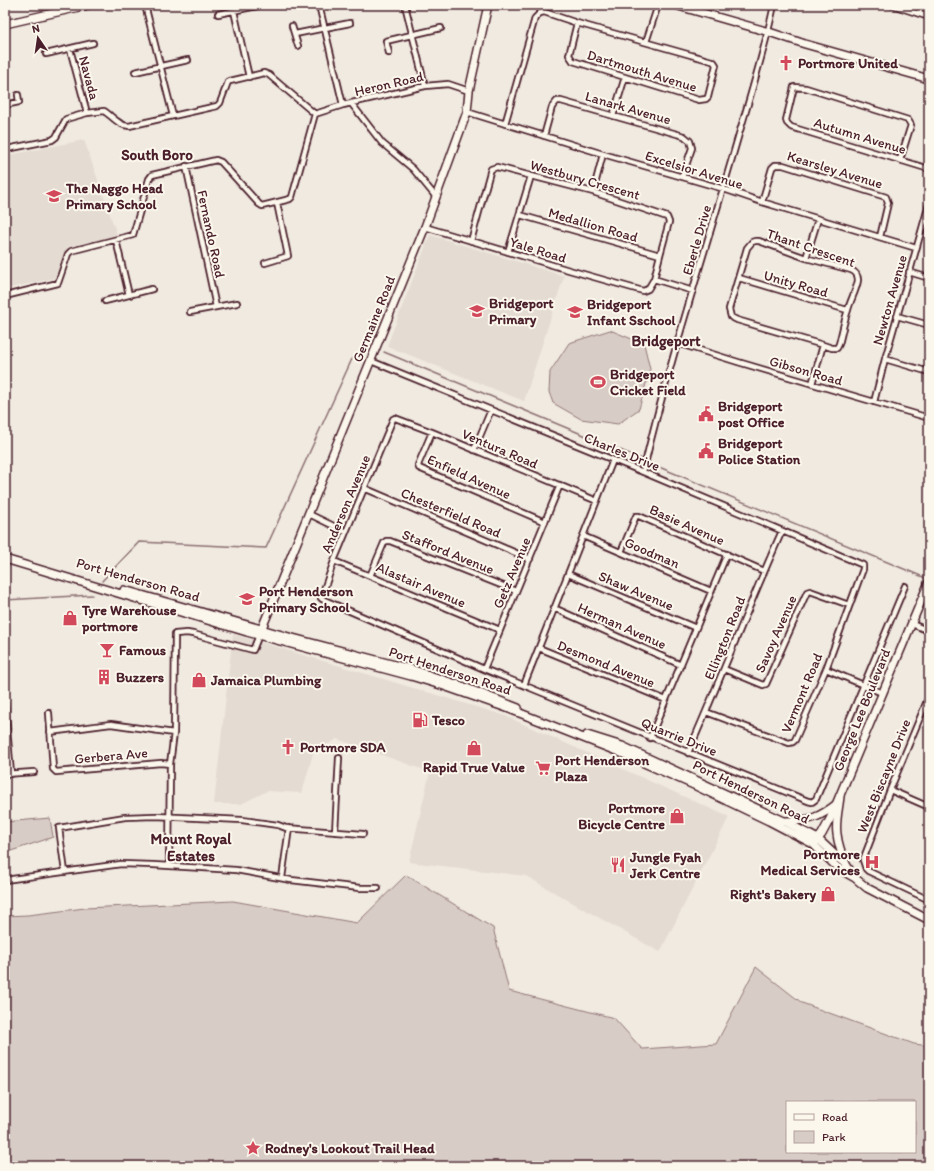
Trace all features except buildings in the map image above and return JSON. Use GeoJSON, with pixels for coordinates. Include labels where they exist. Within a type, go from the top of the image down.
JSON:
{"type":"FeatureCollection","features":[{"type":"Feature","properties":{"kind":"main road"},"geometry":{"type":"LineString","coordinates":[[5,24],[88,5]]}},
{"type":"Feature","properties":{"kind":"main road","name":"Germaine Road"},"geometry":{"type":"LineString","coordinates":[[260,632],[425,227],[467,112],[469,91],[488,5]]}},
{"type":"Feature","properties":{"kind":"main road"},"geometry":{"type":"LineString","coordinates":[[675,5],[929,79]]}},
{"type":"Feature","properties":{"kind":"main road","name":"Port Henderson Road"},"geometry":{"type":"LineString","coordinates":[[5,555],[180,606],[260,632],[289,637],[414,670],[456,684],[580,733],[622,746],[784,821],[816,842],[847,866],[855,878]]}},
{"type":"Feature","properties":{"kind":"main road","name":"Port Henderson Road"},"geometry":{"type":"LineString","coordinates":[[5,559],[411,676],[507,708],[619,752],[816,842],[839,869],[855,878],[867,888],[929,920]]}},
{"type":"Feature","properties":{"kind":"main road","name":"George Lee Boulevard"},"geometry":{"type":"LineString","coordinates":[[816,842],[830,819],[839,799],[928,584]]}},
{"type":"Feature","properties":{"kind":"main road"},"geometry":{"type":"LineString","coordinates":[[784,821],[802,821],[817,817],[827,812],[839,799]]}},
{"type":"Feature","properties":{"kind":"main road"},"geometry":{"type":"LineString","coordinates":[[839,799],[837,834],[841,853],[847,866]]}},
{"type":"Feature","properties":{"kind":"street"},"geometry":{"type":"LineString","coordinates":[[145,5],[173,116]]}},
{"type":"Feature","properties":{"kind":"street"},"geometry":{"type":"LineString","coordinates":[[319,5],[343,105]]}},
{"type":"Feature","properties":{"kind":"street"},"geometry":{"type":"LineString","coordinates":[[405,5],[425,86]]}},
{"type":"Feature","properties":{"kind":"street"},"geometry":{"type":"LineString","coordinates":[[646,42],[658,5]]}},
{"type":"Feature","properties":{"kind":"street","name":"Eberle Drive"},"geometry":{"type":"LineString","coordinates":[[643,472],[677,343],[724,189],[769,32],[774,5]]}},
{"type":"Feature","properties":{"kind":"street"},"geometry":{"type":"LineString","coordinates":[[892,5],[929,17]]}},
{"type":"Feature","properties":{"kind":"street"},"geometry":{"type":"LineString","coordinates":[[919,14],[921,5]]}},
{"type":"Feature","properties":{"kind":"street"},"geometry":{"type":"LineString","coordinates":[[218,14],[257,6]]}},
{"type":"Feature","properties":{"kind":"street"},"geometry":{"type":"LineString","coordinates":[[234,11],[249,77]]}},
{"type":"Feature","properties":{"kind":"street","name":"Dartmouth Avenue"},"geometry":{"type":"LineString","coordinates":[[505,124],[536,18],[540,13],[548,13],[577,23],[714,62],[716,67],[708,97],[706,100],[699,100],[576,62],[571,59],[569,55],[577,23]]}},
{"type":"Feature","properties":{"kind":"street"},"geometry":{"type":"LineString","coordinates":[[294,34],[350,23]]}},
{"type":"Feature","properties":{"kind":"street"},"geometry":{"type":"LineString","coordinates":[[292,26],[298,46]]}},
{"type":"Feature","properties":{"kind":"street"},"geometry":{"type":"LineString","coordinates":[[389,53],[386,41],[441,28]]}},
{"type":"Feature","properties":{"kind":"street"},"geometry":{"type":"LineString","coordinates":[[46,54],[93,43]]}},
{"type":"Feature","properties":{"kind":"street","name":"Navada"},"geometry":{"type":"LineString","coordinates":[[70,48],[87,113]]}},
{"type":"Feature","properties":{"kind":"street"},"geometry":{"type":"LineString","coordinates":[[135,72],[188,60]]}},
{"type":"Feature","properties":{"kind":"street"},"geometry":{"type":"LineString","coordinates":[[5,296],[58,283],[69,252],[133,235],[150,176],[152,175],[216,160],[219,161],[259,204],[264,205],[288,200],[292,197],[315,114],[267,74],[228,82],[220,103],[217,106],[125,126],[104,111],[87,113],[66,119],[56,137],[52,140],[6,148]]}},
{"type":"Feature","properties":{"kind":"street"},"geometry":{"type":"LineString","coordinates":[[614,116],[625,77]]}},
{"type":"Feature","properties":{"kind":"street","name":"Heron Road"},"geometry":{"type":"LineString","coordinates":[[315,114],[343,105],[425,86],[448,84],[469,91]]}},
{"type":"Feature","properties":{"kind":"street","name":"Autumn Avenue"},"geometry":{"type":"LineString","coordinates":[[900,160],[911,125],[910,122],[905,119],[806,88],[794,87],[786,120],[791,127],[929,169]]}},
{"type":"Feature","properties":{"kind":"street"},"geometry":{"type":"LineString","coordinates":[[5,105],[19,102],[18,94]]}},
{"type":"Feature","properties":{"kind":"street","name":"Lanark Avenue"},"geometry":{"type":"LineString","coordinates":[[544,136],[552,107],[557,101],[565,101],[688,138],[692,148],[682,177]]}},
{"type":"Feature","properties":{"kind":"street"},"geometry":{"type":"LineString","coordinates":[[351,103],[382,143],[413,169],[436,197]]}},
{"type":"Feature","properties":{"kind":"street","name":"Excelsior Avenue"},"geometry":{"type":"LineString","coordinates":[[467,112],[916,248]]}},
{"type":"Feature","properties":{"kind":"street"},"geometry":{"type":"LineString","coordinates":[[593,192],[603,154]]}},
{"type":"Feature","properties":{"kind":"street","name":"Kearsley Avenue"},"geometry":{"type":"LineString","coordinates":[[762,202],[772,168],[775,165],[783,165],[886,197],[888,203],[880,237]]}},
{"type":"Feature","properties":{"kind":"street","name":"Fernando Road"},"geometry":{"type":"LineString","coordinates":[[186,166],[216,307]]}},
{"type":"Feature","properties":{"kind":"street","name":"Westbury Crescent"},"geometry":{"type":"LineString","coordinates":[[471,241],[492,169],[494,167],[593,192],[667,216],[669,222],[654,279],[646,291]]}},
{"type":"Feature","properties":{"kind":"street"},"geometry":{"type":"LineString","coordinates":[[508,252],[531,176]]}},
{"type":"Feature","properties":{"kind":"street"},"geometry":{"type":"LineString","coordinates":[[265,263],[288,256],[277,202]]}},
{"type":"Feature","properties":{"kind":"street","name":"Newton Avenue"},"geometry":{"type":"LineString","coordinates":[[874,402],[929,204]]}},
{"type":"Feature","properties":{"kind":"street","name":"Medallion Road"},"geometry":{"type":"LineString","coordinates":[[520,215],[660,255]]}},
{"type":"Feature","properties":{"kind":"street"},"geometry":{"type":"LineString","coordinates":[[806,258],[818,219]]}},
{"type":"Feature","properties":{"kind":"street","name":"Yale Road"},"geometry":{"type":"LineString","coordinates":[[425,227],[640,291],[646,291]]}},
{"type":"Feature","properties":{"kind":"street"},"geometry":{"type":"LineString","coordinates":[[116,240],[129,295]]}},
{"type":"Feature","properties":{"kind":"street","name":"Thant Crescent"},"geometry":{"type":"LineString","coordinates":[[755,241],[855,272],[858,279],[857,284],[847,310],[838,346],[835,348],[823,345],[731,317],[729,309],[739,278],[747,248],[752,242],[755,241]]}},
{"type":"Feature","properties":{"kind":"street"},"geometry":{"type":"LineString","coordinates":[[909,272],[929,278]]}},
{"type":"Feature","properties":{"kind":"street","name":"Unity Road"},"geometry":{"type":"LineString","coordinates":[[739,278],[847,310]]}},
{"type":"Feature","properties":{"kind":"street"},"geometry":{"type":"LineString","coordinates":[[654,279],[693,291]]}},
{"type":"Feature","properties":{"kind":"street"},"geometry":{"type":"LineString","coordinates":[[105,301],[152,289]]}},
{"type":"Feature","properties":{"kind":"street"},"geometry":{"type":"LineString","coordinates":[[190,312],[237,303]]}},
{"type":"Feature","properties":{"kind":"street"},"geometry":{"type":"LineString","coordinates":[[897,316],[929,325]]}},
{"type":"Feature","properties":{"kind":"street","name":"Gibson Road"},"geometry":{"type":"LineString","coordinates":[[677,343],[929,418]]}},
{"type":"Feature","properties":{"kind":"street"},"geometry":{"type":"LineString","coordinates":[[812,384],[823,345]]}},
{"type":"Feature","properties":{"kind":"street"},"geometry":{"type":"LineString","coordinates":[[885,359],[929,372]]}},
{"type":"Feature","properties":{"kind":"street","name":"Charles Drive"},"geometry":{"type":"LineString","coordinates":[[371,361],[643,472],[863,565]]}},
{"type":"Feature","properties":{"kind":"street"},"geometry":{"type":"LineString","coordinates":[[474,450],[491,410]]}},
{"type":"Feature","properties":{"kind":"street","name":"Ventura Road"},"geometry":{"type":"LineString","coordinates":[[394,418],[432,432],[597,501]]}},
{"type":"Feature","properties":{"kind":"street","name":"Anderson Avenue"},"geometry":{"type":"LineString","coordinates":[[322,599],[321,598],[334,561],[394,418]]}},
{"type":"Feature","properties":{"kind":"street","name":"Enfield Avenue"},"geometry":{"type":"LineString","coordinates":[[432,432],[418,465],[419,468],[545,522]]}},
{"type":"Feature","properties":{"kind":"street"},"geometry":{"type":"LineString","coordinates":[[524,685],[613,460]]}},
{"type":"Feature","properties":{"kind":"street","name":"Getz Avenue"},"geometry":{"type":"LineString","coordinates":[[484,669],[560,486]]}},
{"type":"Feature","properties":{"kind":"street","name":"Chesterfield Road"},"geometry":{"type":"LineString","coordinates":[[364,488],[530,559]]}},
{"type":"Feature","properties":{"kind":"street"},"geometry":{"type":"LineString","coordinates":[[309,514],[346,532]]}},
{"type":"Feature","properties":{"kind":"street","name":"Basie Avenue"},"geometry":{"type":"LineString","coordinates":[[621,552],[636,516],[638,516],[764,571]]}},
{"type":"Feature","properties":{"kind":"street","name":"Ellington Road"},"geometry":{"type":"LineString","coordinates":[[688,753],[782,531]]}},
{"type":"Feature","properties":{"kind":"street","name":"Goodman"},"geometry":{"type":"LineString","coordinates":[[583,536],[711,591]]}},
{"type":"Feature","properties":{"kind":"street","name":"Stafford Avenue"},"geometry":{"type":"LineString","coordinates":[[370,576],[386,540],[516,591]]}},
{"type":"Feature","properties":{"kind":"street"},"geometry":{"type":"LineString","coordinates":[[650,738],[727,554]]}},
{"type":"Feature","properties":{"kind":"street","name":"Alastair Avenue"},"geometry":{"type":"LineString","coordinates":[[334,561],[500,630]]}},
{"type":"Feature","properties":{"kind":"street","name":"Vermont Road"},"geometry":{"type":"LineString","coordinates":[[706,712],[789,743],[793,742],[826,669],[863,569],[863,565]]}},
{"type":"Feature","properties":{"kind":"street","name":"Shaw Avenue"},"geometry":{"type":"LineString","coordinates":[[568,574],[696,628]]}},
{"type":"Feature","properties":{"kind":"street","name":"Quarrie Drive"},"geometry":{"type":"LineString","coordinates":[[322,599],[484,669],[650,738],[808,802],[812,802],[816,799],[905,586]]}},
{"type":"Feature","properties":{"kind":"street","name":"Savoy Avenue"},"geometry":{"type":"LineString","coordinates":[[724,669],[763,685],[766,684],[807,592],[810,591],[849,605]]}},
{"type":"Feature","properties":{"kind":"street","name":"Herman Avenue"},"geometry":{"type":"LineString","coordinates":[[554,608],[681,665]]}},
{"type":"Feature","properties":{"kind":"street"},"geometry":{"type":"LineString","coordinates":[[912,624],[929,631]]}},
{"type":"Feature","properties":{"kind":"street"},"geometry":{"type":"LineString","coordinates":[[169,866],[170,764],[174,733],[175,634],[193,634],[254,650],[260,632]]}},
{"type":"Feature","properties":{"kind":"street","name":"Desmond Avenue"},"geometry":{"type":"LineString","coordinates":[[538,648],[666,700]]}},
{"type":"Feature","properties":{"kind":"street"},"geometry":{"type":"LineString","coordinates":[[826,669],[882,693]]}},
{"type":"Feature","properties":{"kind":"street","name":"West Biscayne Drive"},"geometry":{"type":"LineString","coordinates":[[929,696],[927,705],[890,790],[863,860],[868,871],[929,900]]}},
{"type":"Feature","properties":{"kind":"street"},"geometry":{"type":"LineString","coordinates":[[5,704],[11,774]]}},
{"type":"Feature","properties":{"kind":"street"},"geometry":{"type":"LineString","coordinates":[[49,712],[50,732]]}},
{"type":"Feature","properties":{"kind":"street","name":"Gerbera Ave"},"geometry":{"type":"LineString","coordinates":[[170,764],[161,763],[56,772],[53,769],[50,732],[111,724],[174,733]]}},
{"type":"Feature","properties":{"kind":"street"},"geometry":{"type":"LineString","coordinates":[[335,832],[339,758]]}},
{"type":"Feature","properties":{"kind":"street"},"geometry":{"type":"LineString","coordinates":[[5,774],[34,772]]}},
{"type":"Feature","properties":{"kind":"street"},"geometry":{"type":"LineString","coordinates":[[890,790],[929,807]]}},
{"type":"Feature","properties":{"kind":"street"},"geometry":{"type":"LineString","coordinates":[[64,872],[58,829],[60,827],[125,817],[242,820],[289,828],[362,834]]}},
{"type":"Feature","properties":{"kind":"street"},"geometry":{"type":"LineString","coordinates":[[282,878],[289,828]]}},
{"type":"Feature","properties":{"kind":"street"},"geometry":{"type":"LineString","coordinates":[[5,880],[121,864],[236,870],[291,880],[360,888],[378,888]]}},
{"type":"Feature","properties":{"kind":"shaded area","name":"The Naggo Head Primary School"},"geometry":{"type":"Polygon","coordinates":[[[84,140],[117,235],[68,247],[55,278],[5,289],[5,156],[84,140]]]}},
{"type":"Feature","properties":{"kind":"shaded area","name":"Bridgeport Primary"},"geometry":{"type":"Polygon","coordinates":[[[430,235],[564,276],[524,401],[387,346],[430,235]]]}},
{"type":"Feature","properties":{"kind":"shaded area"},"geometry":{"type":"Polygon","coordinates":[[[233,634],[503,715],[729,817],[660,952],[527,876],[409,862],[430,772],[337,739],[313,753],[302,793],[267,791],[241,804],[214,804],[233,634]]]}},
{"type":"Feature","properties":{"kind":"green space","name":"Bridgeport Cricket Field"},"geometry":{"type":"Polygon","coordinates":[[[610,330],[644,344],[650,369],[639,409],[618,424],[581,419],[553,403],[549,392],[550,372],[569,343],[610,330]]]}},
{"type":"Feature","properties":{"kind":"green space"},"geometry":{"type":"Polygon","coordinates":[[[50,818],[53,837],[5,853],[5,822],[50,818]]]}},
{"type":"Feature","properties":{"kind":"green space"},"geometry":{"type":"Polygon","coordinates":[[[406,875],[493,928],[509,991],[614,1018],[642,1049],[716,1044],[756,967],[802,1003],[914,1044],[929,1046],[929,1166],[5,1166],[5,916],[28,915],[85,908],[233,901],[357,923],[406,875]]]}},
{"type":"Feature","properties":{"kind":"waterway"},"geometry":{"type":"LineString","coordinates":[[102,581],[139,542],[266,548],[352,359],[366,348]]}},
{"type":"Feature","properties":{"kind":"waterway"},"geometry":{"type":"LineString","coordinates":[[384,352],[644,460]]}},
{"type":"Feature","properties":{"kind":"waterway"},"geometry":{"type":"LineString","coordinates":[[647,462],[928,579]]}},
{"type":"Feature","properties":{"kind":"waterway"},"geometry":{"type":"LineString","coordinates":[[5,600],[92,595]]}},
{"type":"Feature","properties":{"kind":"place","name":"Portmore United"},"geometry":{"type":"Point","coordinates":[786,63]}},
{"type":"Feature","properties":{"kind":"place","name":"The Naggo Head Primary School"},"geometry":{"type":"Point","coordinates":[54,196]}},
{"type":"Feature","properties":{"kind":"place","name":"Bridgeport Primary"},"geometry":{"type":"Point","coordinates":[477,311]}},
{"type":"Feature","properties":{"kind":"place","name":"Bridgeport Infant Sschool"},"geometry":{"type":"Point","coordinates":[575,312]}},
{"type":"Feature","properties":{"kind":"place","name":"Bridgeport Cricket Field"},"geometry":{"type":"Point","coordinates":[598,382]}},
{"type":"Feature","properties":{"kind":"place","name":"Bridgeport post Office"},"geometry":{"type":"Point","coordinates":[706,414]}},
{"type":"Feature","properties":{"kind":"place","name":"Bridgeport Police Station"},"geometry":{"type":"Point","coordinates":[706,451]}},
{"type":"Feature","properties":{"kind":"place","name":"Port Henderson Primary School"},"geometry":{"type":"Point","coordinates":[247,599]}},
{"type":"Feature","properties":{"kind":"place","name":"Tyre Warehouse portmore"},"geometry":{"type":"Point","coordinates":[70,618]}},
{"type":"Feature","properties":{"kind":"place","name":"Famous"},"geometry":{"type":"Point","coordinates":[107,650]}},
{"type":"Feature","properties":{"kind":"place","name":"Buzzers"},"geometry":{"type":"Point","coordinates":[104,677]}},
{"type":"Feature","properties":{"kind":"place","name":"Jamaica Plumbing"},"geometry":{"type":"Point","coordinates":[199,680]}},
{"type":"Feature","properties":{"kind":"place","name":"Tesco"},"geometry":{"type":"Point","coordinates":[420,720]}},
{"type":"Feature","properties":{"kind":"place","name":"Portmore SDA"},"geometry":{"type":"Point","coordinates":[288,747]}},
{"type":"Feature","properties":{"kind":"place","name":"Rapid True Value"},"geometry":{"type":"Point","coordinates":[474,748]}},
{"type":"Feature","properties":{"kind":"place","name":"Port Henderson Plaza"},"geometry":{"type":"Point","coordinates":[543,768]}},
{"type":"Feature","properties":{"kind":"place","name":"Portmore Bicycle Centre"},"geometry":{"type":"Point","coordinates":[677,816]}},
{"type":"Feature","properties":{"kind":"place","name":"Portmore Medical Services"},"geometry":{"type":"Point","coordinates":[872,862]}},
{"type":"Feature","properties":{"kind":"place","name":"Jungle Fyah Jerk Centre"},"geometry":{"type":"Point","coordinates":[618,865]}},
{"type":"Feature","properties":{"kind":"place","name":"Right's Bakery"},"geometry":{"type":"Point","coordinates":[828,894]}},
{"type":"Feature","properties":{"kind":"place","name":"Rodney's Lookout Trail Head"},"geometry":{"type":"Point","coordinates":[253,1148]}},
{"type":"Feature","properties":{"kind":"district","name":"South Boro"},"geometry":{"type":"Point","coordinates":[157,155]}},
{"type":"Feature","properties":{"kind":"district","name":"Bridgeport"},"geometry":{"type":"Point","coordinates":[666,341]}},
{"type":"Feature","properties":{"kind":"district","name":"Mount Royal Estates"},"geometry":{"type":"Point","coordinates":[191,848]}}]}
